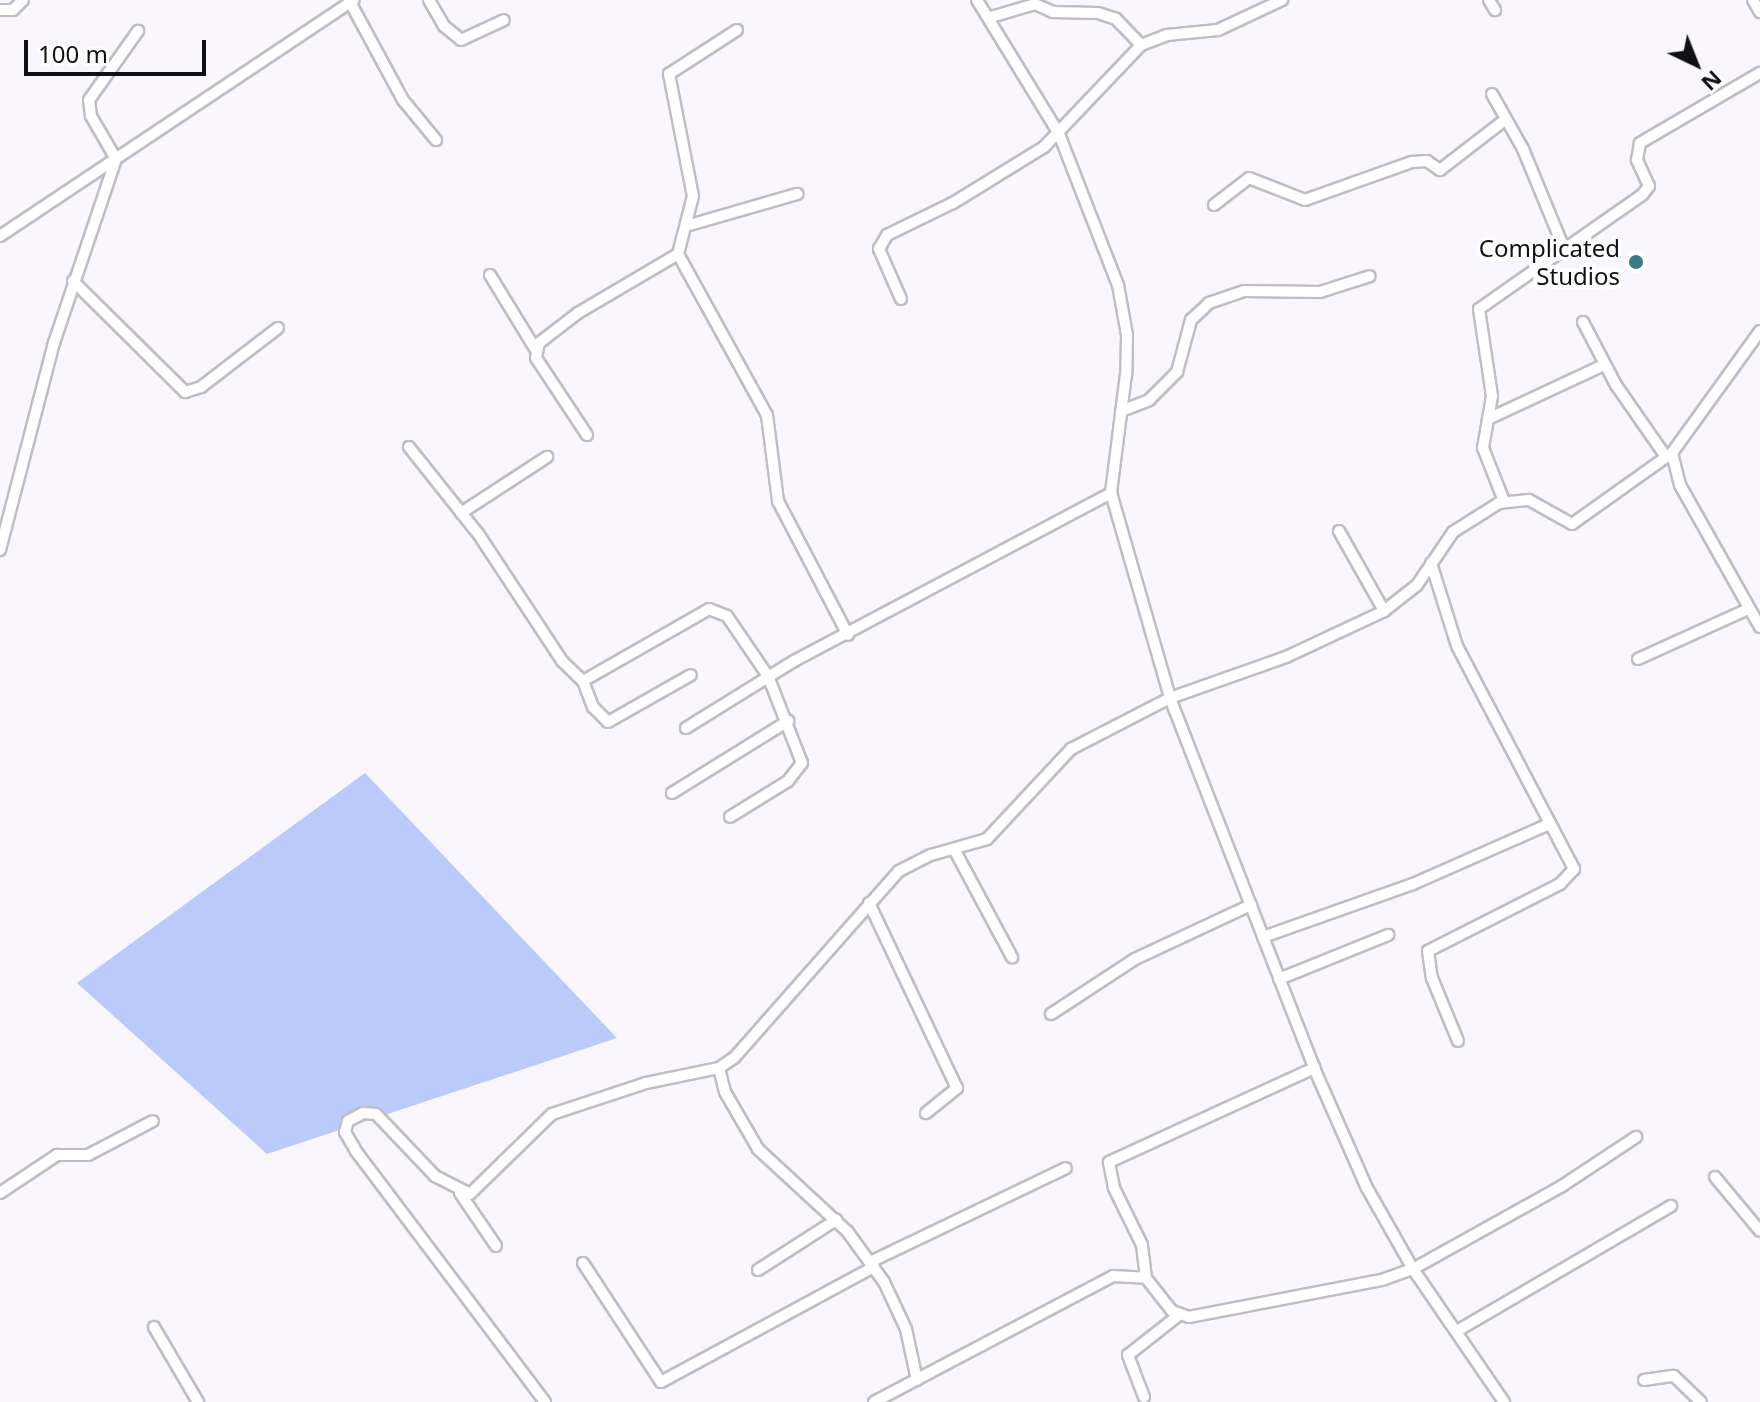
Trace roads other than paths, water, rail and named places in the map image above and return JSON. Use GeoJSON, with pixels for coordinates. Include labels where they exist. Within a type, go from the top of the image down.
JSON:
{"type":"FeatureCollection","features":[{"type":"Feature","properties":{"kind":"street"},"geometry":{"type":"LineString","coordinates":[[0,10],[13,10],[23,0]]}},
{"type":"Feature","properties":{"kind":"street"},"geometry":{"type":"LineString","coordinates":[[429,0],[451,35],[461,40],[504,20]]}},
{"type":"Feature","properties":{"kind":"street"},"geometry":{"type":"LineString","coordinates":[[977,0],[991,17],[1059,134],[1124,308],[1127,361],[1111,493],[1170,698],[1314,1068],[1367,1188],[1413,1269],[1504,1402]]}},
{"type":"Feature","properties":{"kind":"street"},"geometry":{"type":"LineString","coordinates":[[901,299],[882,260],[881,241],[1003,174],[1059,134],[1141,45],[1167,35],[1218,30],[1282,0]]}},
{"type":"Feature","properties":{"kind":"street"},"geometry":{"type":"LineString","coordinates":[[1753,0],[1760,12]]}},
{"type":"Feature","properties":{"kind":"street"},"geometry":{"type":"LineString","coordinates":[[0,236],[352,1],[403,100],[436,140]]}},
{"type":"Feature","properties":{"kind":"street"},"geometry":{"type":"LineString","coordinates":[[991,17],[1035,4],[1053,12],[1098,13],[1116,19],[1141,45]]}},
{"type":"Feature","properties":{"kind":"street"},"geometry":{"type":"LineString","coordinates":[[536,350],[578,313],[678,254],[693,196],[669,74],[737,30]]}},
{"type":"Feature","properties":{"kind":"street"},"geometry":{"type":"LineString","coordinates":[[0,550],[73,281],[116,159],[91,116],[89,100],[138,31]]}},
{"type":"Feature","properties":{"kind":"street"},"geometry":{"type":"LineString","coordinates":[[1504,501],[1483,448],[1492,396],[1479,309],[1647,190],[1636,153],[1640,143],[1760,73]]}},
{"type":"Feature","properties":{"kind":"street"},"geometry":{"type":"LineString","coordinates":[[1492,94],[1565,251]]}},
{"type":"Feature","properties":{"kind":"street"},"geometry":{"type":"LineString","coordinates":[[1214,205],[1249,178],[1305,200],[1412,162],[1427,161],[1440,170],[1506,119]]}},
{"type":"Feature","properties":{"kind":"street"},"geometry":{"type":"LineString","coordinates":[[686,226],[797,194]]}},
{"type":"Feature","properties":{"kind":"street"},"geometry":{"type":"LineString","coordinates":[[678,254],[767,415],[778,501],[848,635]]}},
{"type":"Feature","properties":{"kind":"street"},"geometry":{"type":"LineString","coordinates":[[490,275],[587,435]]}},
{"type":"Feature","properties":{"kind":"street"},"geometry":{"type":"LineString","coordinates":[[1121,411],[1149,400],[1177,372],[1191,320],[1209,303],[1244,291],[1320,292],[1370,276]]}},
{"type":"Feature","properties":{"kind":"street"},"geometry":{"type":"LineString","coordinates":[[73,281],[185,392],[201,387],[278,328]]}},
{"type":"Feature","properties":{"kind":"street"},"geometry":{"type":"LineString","coordinates":[[1583,322],[1604,365],[1669,455],[1680,485],[1760,627]]}},
{"type":"Feature","properties":{"kind":"street"},"geometry":{"type":"LineString","coordinates":[[460,1193],[479,1190],[552,1114],[675,1077],[715,1069],[746,1046],[899,871],[987,839],[1071,749],[1170,698],[1299,652],[1384,611],[1417,585],[1453,532],[1504,501],[1529,500],[1572,524],[1669,455],[1760,331]]}},
{"type":"Feature","properties":{"kind":"street"},"geometry":{"type":"LineString","coordinates":[[1488,419],[1604,365]]}},
{"type":"Feature","properties":{"kind":"street"},"geometry":{"type":"LineString","coordinates":[[409,447],[461,513],[562,661],[583,681],[593,707],[608,722],[691,675]]}},
{"type":"Feature","properties":{"kind":"street"},"geometry":{"type":"LineString","coordinates":[[461,513],[547,457]]}},
{"type":"Feature","properties":{"kind":"street"},"geometry":{"type":"LineString","coordinates":[[686,728],[768,676],[1111,493]]}},
{"type":"Feature","properties":{"kind":"street"},"geometry":{"type":"LineString","coordinates":[[1339,531],[1384,611]]}},
{"type":"Feature","properties":{"kind":"street"},"geometry":{"type":"LineString","coordinates":[[1431,563],[1457,646],[1549,824],[1572,859],[1573,875],[1428,951],[1432,978],[1458,1041]]}},
{"type":"Feature","properties":{"kind":"street"},"geometry":{"type":"LineString","coordinates":[[583,681],[715,608],[727,616],[768,676],[801,753],[798,772],[730,817]]}},
{"type":"Feature","properties":{"kind":"street"},"geometry":{"type":"LineString","coordinates":[[1638,659],[1748,609]]}},
{"type":"Feature","properties":{"kind":"street"},"geometry":{"type":"LineString","coordinates":[[672,793],[788,721]]}},
{"type":"Feature","properties":{"kind":"street"},"geometry":{"type":"LineString","coordinates":[[1263,937],[1403,888],[1549,824]]}},
{"type":"Feature","properties":{"kind":"street"},"geometry":{"type":"LineString","coordinates":[[954,849],[1012,957]]}},
{"type":"Feature","properties":{"kind":"street"},"geometry":{"type":"LineString","coordinates":[[869,903],[957,1088],[926,1113]]}},
{"type":"Feature","properties":{"kind":"street"},"geometry":{"type":"LineString","coordinates":[[1051,1014],[1135,959],[1251,905]]}},
{"type":"Feature","properties":{"kind":"street"},"geometry":{"type":"LineString","coordinates":[[1279,979],[1388,935]]}},
{"type":"Feature","properties":{"kind":"street"},"geometry":{"type":"LineString","coordinates":[[1146,1278],[1142,1245],[1114,1188],[1109,1162],[1314,1068]]}},
{"type":"Feature","properties":{"kind":"street"},"geometry":{"type":"LineString","coordinates":[[715,1069],[752,1141],[836,1220],[872,1264],[896,1302],[917,1380]]}},
{"type":"Feature","properties":{"kind":"street"},"geometry":{"type":"LineString","coordinates":[[496,1246],[460,1193],[435,1176],[376,1114],[363,1113],[348,1121],[345,1132],[356,1151],[545,1402]]}},
{"type":"Feature","properties":{"kind":"street"},"geometry":{"type":"LineString","coordinates":[[0,1193],[57,1155],[88,1155],[153,1121]]}},
{"type":"Feature","properties":{"kind":"street"},"geometry":{"type":"LineString","coordinates":[[1144,1397],[1128,1355],[1179,1315],[1297,1300],[1413,1269],[1562,1186],[1636,1137]]}},
{"type":"Feature","properties":{"kind":"street"},"geometry":{"type":"LineString","coordinates":[[583,1263],[661,1382],[872,1264],[1066,1168]]}},
{"type":"Feature","properties":{"kind":"street"},"geometry":{"type":"LineString","coordinates":[[1715,1177],[1760,1231]]}},
{"type":"Feature","properties":{"kind":"street"},"geometry":{"type":"LineString","coordinates":[[1457,1331],[1671,1206]]}},
{"type":"Feature","properties":{"kind":"street"},"geometry":{"type":"LineString","coordinates":[[758,1270],[836,1220]]}},
{"type":"Feature","properties":{"kind":"street"},"geometry":{"type":"LineString","coordinates":[[874,1402],[1091,1286],[1127,1273],[1146,1278],[1179,1315]]}},
{"type":"Feature","properties":{"kind":"street"},"geometry":{"type":"LineString","coordinates":[[154,1327],[198,1402]]}},
{"type":"Feature","properties":{"kind":"street"},"geometry":{"type":"LineString","coordinates":[[1644,1380],[1674,1376],[1701,1402]]}},
{"type":"Feature","properties":{"kind":"water"},"geometry":{"type":"Polygon","coordinates":[[[365,773],[617,1038],[267,1154],[77,983],[365,773]]]}},
{"type":"Feature","properties":{"kind":"place","name":"Complicated Studios"},"geometry":{"type":"Point","coordinates":[1636,262]}}]}
